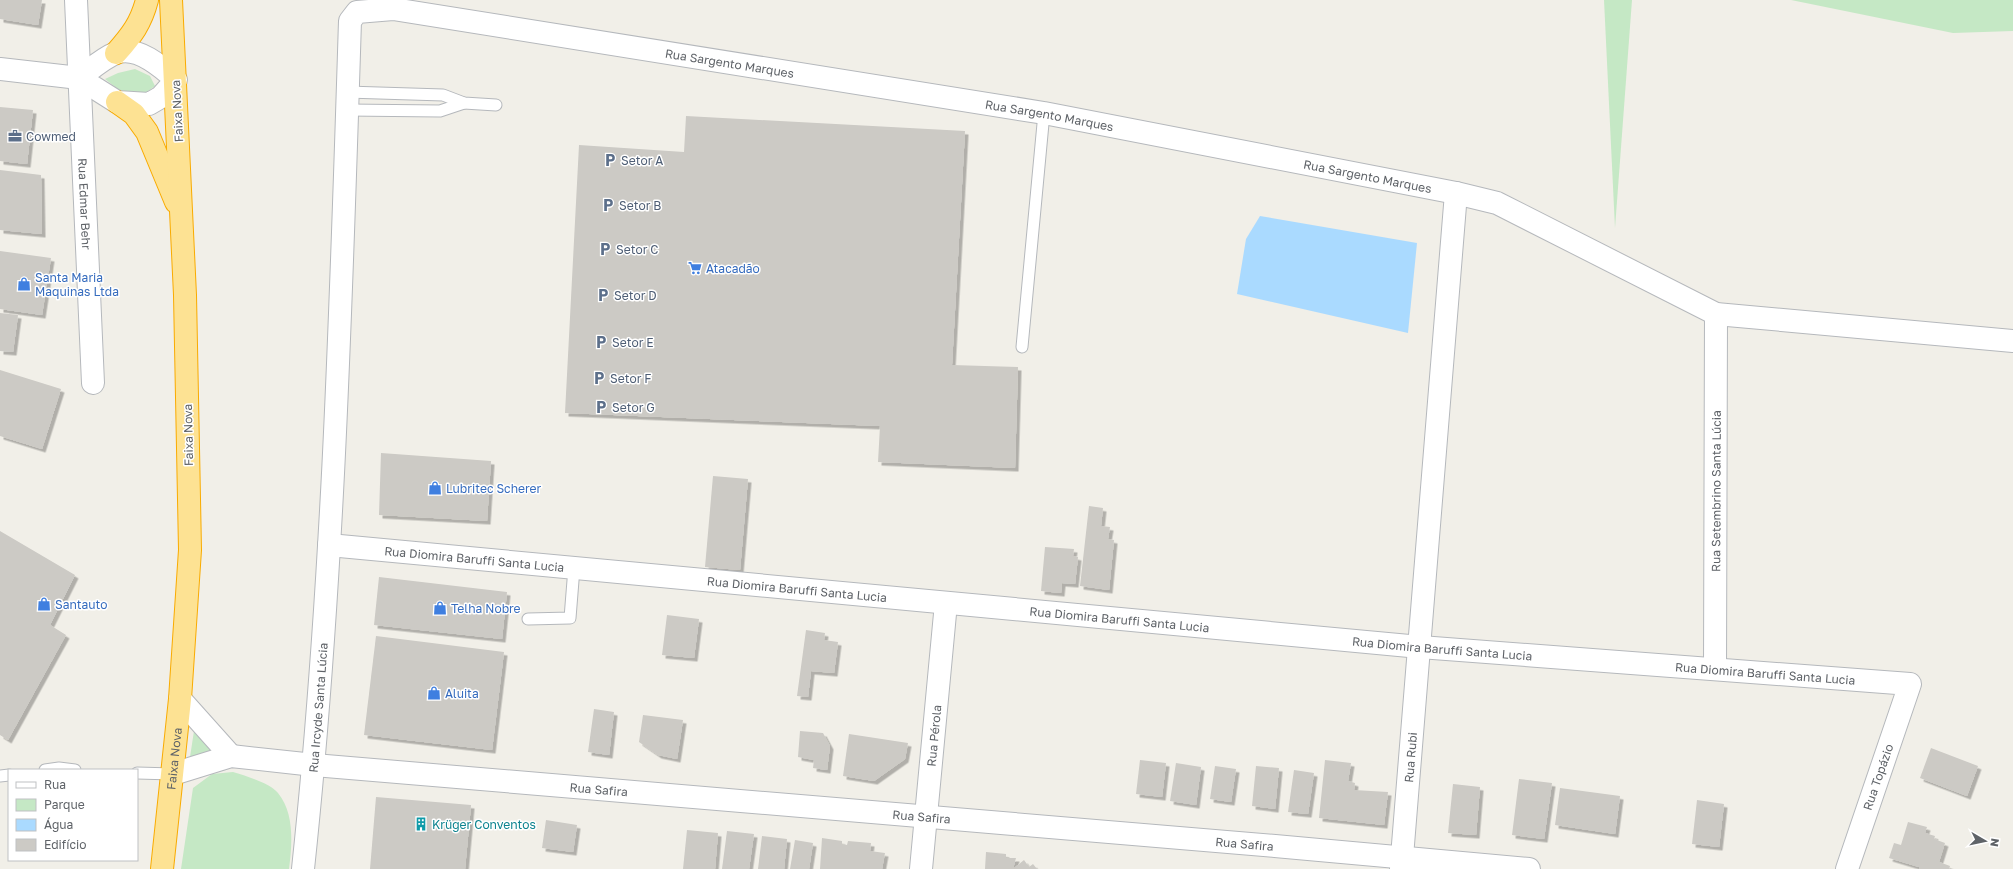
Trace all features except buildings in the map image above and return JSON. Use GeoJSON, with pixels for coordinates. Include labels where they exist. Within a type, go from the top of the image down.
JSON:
{"type":"FeatureCollection","features":[{"type":"Feature","properties":{"kind":"highway"},"geometry":{"type":"LineString","coordinates":[[116,53],[142,20],[147,0]]}},
{"type":"Feature","properties":{"kind":"highway","name":"Faixa Nova"},"geometry":{"type":"LineString","coordinates":[[162,869],[180,699],[190,550],[187,353],[176,80],[171,0]]}},
{"type":"Feature","properties":{"kind":"highway"},"geometry":{"type":"LineString","coordinates":[[117,102],[134,114],[147,132],[182,217]]}},
{"type":"Feature","properties":{"kind":"street","name":"Rua Edmar Behr"},"geometry":{"type":"LineString","coordinates":[[76,0],[93,383]]}},
{"type":"Feature","properties":{"kind":"street","name":"Rua Sargento Marques"},"geometry":{"type":"LineString","coordinates":[[357,12],[393,9],[1044,114],[1456,193],[1497,203],[1716,314]]}},
{"type":"Feature","properties":{"kind":"street","name":"Rua Ircyde Santa Lúcia"},"geometry":{"type":"LineString","coordinates":[[303,869],[314,765],[329,545],[350,21],[357,12]]}},
{"type":"Feature","properties":{"kind":"street"},"geometry":{"type":"LineString","coordinates":[[0,70],[79,78],[117,102],[149,104],[161,97],[176,80],[158,64],[133,52],[116,53],[79,78]]}},
{"type":"Feature","properties":{"kind":"street","name":"Rua Rubi"},"geometry":{"type":"LineString","coordinates":[[1401,864],[1420,647],[1456,193]]}},
{"type":"Feature","properties":{"kind":"street"},"geometry":{"type":"LineString","coordinates":[[1716,314],[2013,341]]}},
{"type":"Feature","properties":{"kind":"street","name":"Rua Setembrino Santa Lúcia"},"geometry":{"type":"LineString","coordinates":[[1715,669],[1716,314]]}},
{"type":"Feature","properties":{"kind":"street","name":"Rua Diomira Baruffi Santa Lucia"},"geometry":{"type":"LineString","coordinates":[[329,545],[1420,647],[1910,684]]}},
{"type":"Feature","properties":{"kind":"street","name":"Rua Pérola"},"geometry":{"type":"LineString","coordinates":[[921,869],[946,603]]}},
{"type":"Feature","properties":{"kind":"street","name":"Rua Topázio"},"geometry":{"type":"LineString","coordinates":[[1847,869],[1910,684]]}},
{"type":"Feature","properties":{"kind":"street"},"geometry":{"type":"LineString","coordinates":[[173,774],[232,756],[180,699]]}},
{"type":"Feature","properties":{"kind":"street","name":"Rua Safira"},"geometry":{"type":"LineString","coordinates":[[232,756],[314,765],[1267,845],[1401,864],[1529,869]]}},
{"type":"Feature","properties":{"kind":"lane"},"geometry":{"type":"LineString","coordinates":[[347,101],[443,95],[464,103],[496,105]]}},
{"type":"Feature","properties":{"kind":"lane"},"geometry":{"type":"LineString","coordinates":[[347,101],[440,111],[464,103]]}},
{"type":"Feature","properties":{"kind":"lane"},"geometry":{"type":"LineString","coordinates":[[1022,347],[1044,114]]}},
{"type":"Feature","properties":{"kind":"lane"},"geometry":{"type":"LineString","coordinates":[[528,620],[570,618],[574,568]]}},
{"type":"Feature","properties":{"kind":"lane"},"geometry":{"type":"LineString","coordinates":[[52,769],[68,769]]}},
{"type":"Feature","properties":{"kind":"lane"},"geometry":{"type":"LineString","coordinates":[[138,773],[173,774]]}},
{"type":"Feature","properties":{"kind":"green space"},"geometry":{"type":"Polygon","coordinates":[[[1604,0],[1632,0],[1615,228],[1604,0]]]}},
{"type":"Feature","properties":{"kind":"green space"},"geometry":{"type":"Polygon","coordinates":[[[1791,0],[2013,0],[2013,31],[1953,33],[1791,0]]]}},
{"type":"Feature","properties":{"kind":"green space"},"geometry":{"type":"Polygon","coordinates":[[[135,69],[150,76],[155,86],[144,94],[119,90],[105,79],[118,73],[135,69]]]}},
{"type":"Feature","properties":{"kind":"green space"},"geometry":{"type":"Polygon","coordinates":[[[194,731],[219,752],[190,757],[194,731]]]}},
{"type":"Feature","properties":{"kind":"green space"},"geometry":{"type":"Polygon","coordinates":[[[233,772],[257,780],[269,786],[278,793],[283,801],[290,820],[291,830],[289,869],[181,869],[193,788],[212,774],[233,772]]]}},
{"type":"Feature","properties":{"kind":"water"},"geometry":{"type":"Polygon","coordinates":[[[1260,216],[1417,243],[1408,333],[1237,294],[1246,239],[1260,216]]]}},
{"type":"Feature","properties":{"kind":"place","name":"Cowmed"},"geometry":{"type":"Point","coordinates":[15,136]}},
{"type":"Feature","properties":{"kind":"place","name":"Setor A"},"geometry":{"type":"Point","coordinates":[610,160]}},
{"type":"Feature","properties":{"kind":"place","name":"Setor B"},"geometry":{"type":"Point","coordinates":[608,205]}},
{"type":"Feature","properties":{"kind":"place","name":"Setor C"},"geometry":{"type":"Point","coordinates":[605,249]}},
{"type":"Feature","properties":{"kind":"place","name":"Atacadão"},"geometry":{"type":"Point","coordinates":[695,268]}},
{"type":"Feature","properties":{"kind":"place","name":"Santa Maria Maquinas Ltda"},"geometry":{"type":"Point","coordinates":[24,284]}},
{"type":"Feature","properties":{"kind":"place","name":"Setor D"},"geometry":{"type":"Point","coordinates":[603,295]}},
{"type":"Feature","properties":{"kind":"place","name":"Setor E"},"geometry":{"type":"Point","coordinates":[601,342]}},
{"type":"Feature","properties":{"kind":"place","name":"Setor F"},"geometry":{"type":"Point","coordinates":[599,378]}},
{"type":"Feature","properties":{"kind":"place","name":"Setor G"},"geometry":{"type":"Point","coordinates":[601,407]}},
{"type":"Feature","properties":{"kind":"place","name":"Lubritec Scherer"},"geometry":{"type":"Point","coordinates":[435,488]}},
{"type":"Feature","properties":{"kind":"place","name":"Santauto"},"geometry":{"type":"Point","coordinates":[44,604]}},
{"type":"Feature","properties":{"kind":"place","name":"Telha Nobre"},"geometry":{"type":"Point","coordinates":[440,608]}},
{"type":"Feature","properties":{"kind":"place","name":"Aluita"},"geometry":{"type":"Point","coordinates":[434,693]}},
{"type":"Feature","properties":{"kind":"place","name":"Krüger Conventos"},"geometry":{"type":"Point","coordinates":[421,824]}}]}
